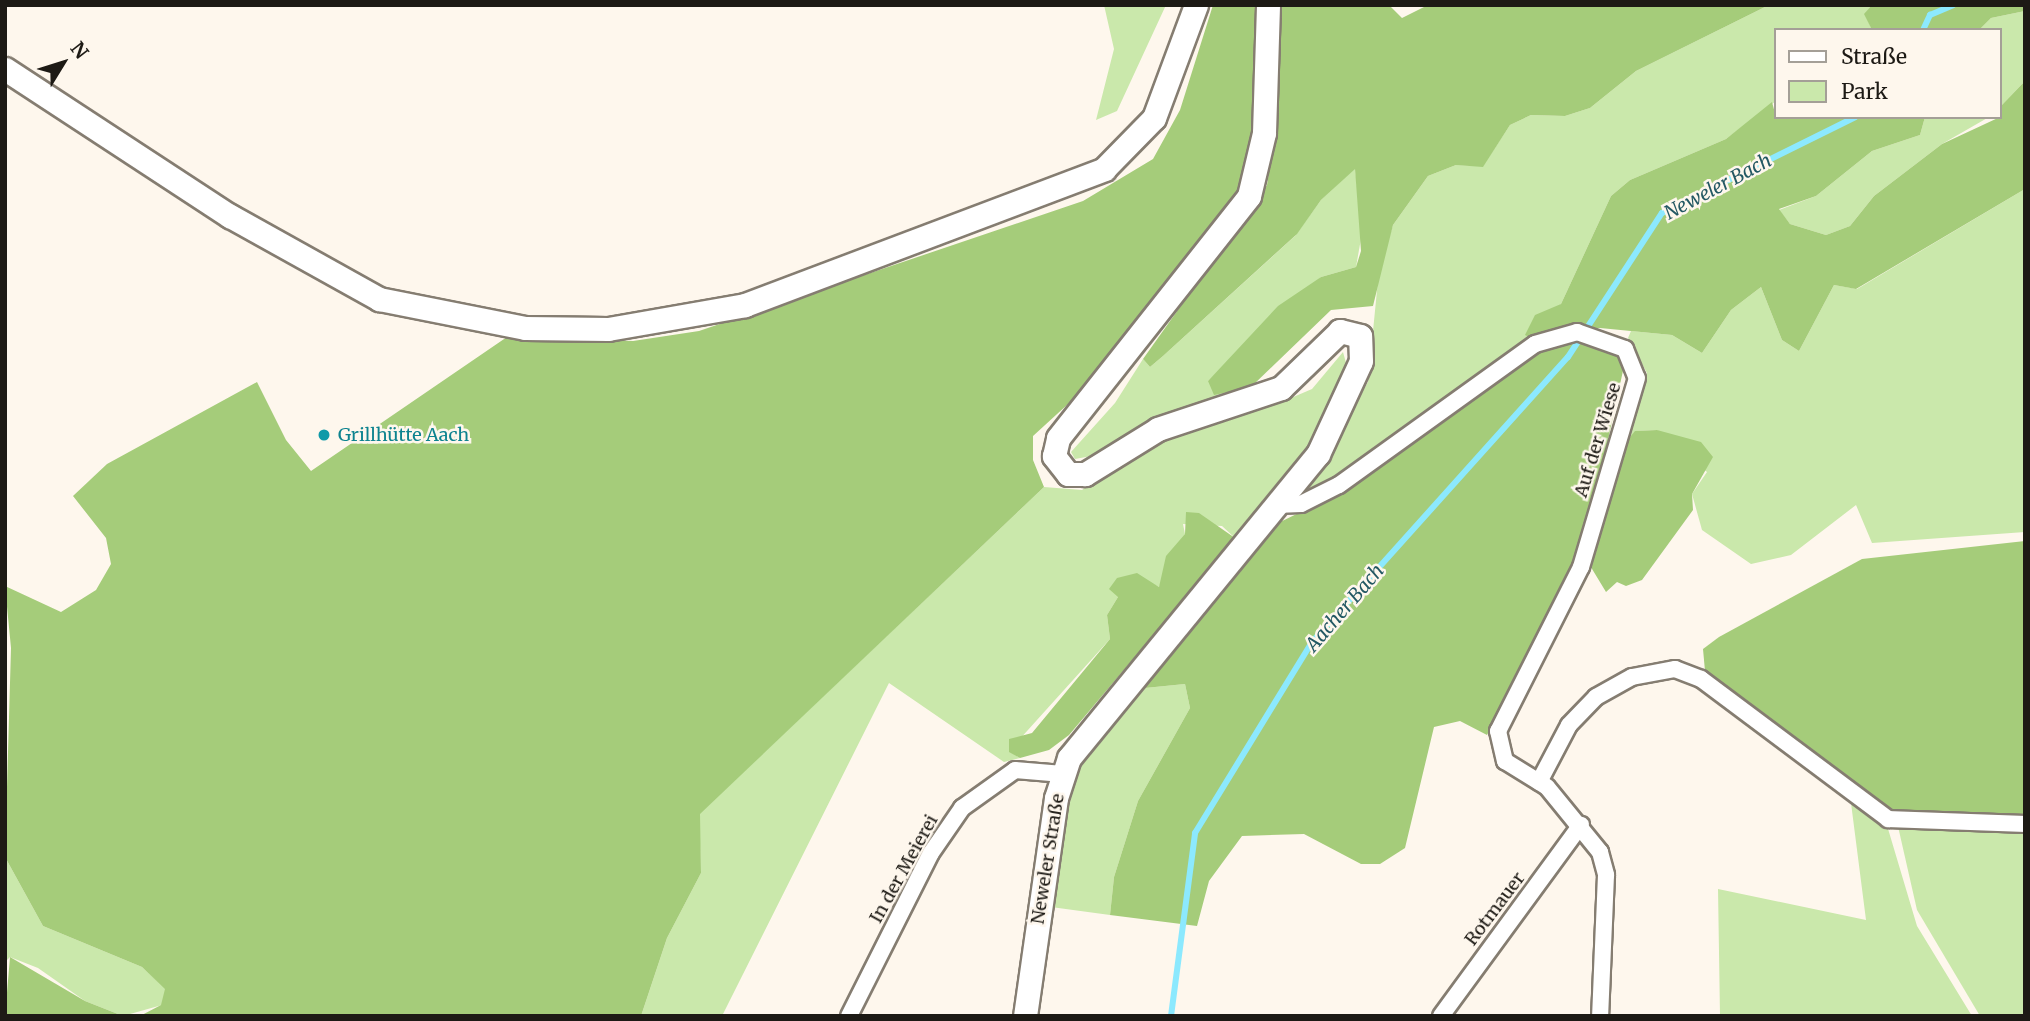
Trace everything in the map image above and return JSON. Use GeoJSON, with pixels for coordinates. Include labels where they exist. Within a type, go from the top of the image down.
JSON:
{"type":"FeatureCollection","features":[{"type":"Feature","properties":{"kind":"main road"},"geometry":{"type":"LineString","coordinates":[[5,69],[230,216],[371,295],[485,322],[581,330],[667,323],[745,305],[1090,177],[1148,130],[1196,5]]}},
{"type":"Feature","properties":{"kind":"main road","name":"Neweler Straße"},"geometry":{"type":"LineString","coordinates":[[1025,1016],[1063,774],[1101,714],[1276,505],[1339,418],[1361,361],[1362,340],[1351,330],[1330,337],[1281,388],[1158,429],[1085,474],[1063,471],[1053,451],[1250,196],[1264,133],[1268,5]]}},
{"type":"Feature","properties":{"kind":"street","name":"Auf der Wiese"},"geometry":{"type":"LineString","coordinates":[[1276,505],[1314,499],[1498,365],[1535,344],[1577,332],[1605,338],[1625,349],[1637,378],[1581,567],[1498,731],[1506,761],[1539,782],[1581,825],[1600,852],[1606,875],[1600,1016]]}},
{"type":"Feature","properties":{"kind":"street"},"geometry":{"type":"LineString","coordinates":[[1539,782],[1569,724],[1596,697],[1632,677],[1675,668],[1701,679],[1888,819],[2025,824]]}},
{"type":"Feature","properties":{"kind":"street","name":"In der Meierei"},"geometry":{"type":"LineString","coordinates":[[849,1016],[930,853],[962,808],[1015,769],[1063,774]]}},
{"type":"Feature","properties":{"kind":"street","name":"Rotmauer"},"geometry":{"type":"LineString","coordinates":[[1441,1016],[1581,825]]}},
{"type":"Feature","properties":{"kind":"green space"},"geometry":{"type":"Polygon","coordinates":[[[1104,5],[1166,5],[1117,111],[1096,120],[1114,49],[1104,5]]]}},
{"type":"Feature","properties":{"kind":"green space"},"geometry":{"type":"Polygon","coordinates":[[[1213,5],[1259,5],[1256,139],[1235,204],[1091,383],[1033,436],[1033,460],[1044,487],[700,814],[701,873],[667,938],[641,1016],[140,1016],[161,1005],[165,989],[142,967],[43,926],[5,857],[11,648],[5,586],[61,612],[96,590],[111,564],[106,538],[73,496],[107,464],[257,382],[286,440],[311,471],[507,337],[633,341],[699,331],[1083,201],[1153,159],[1180,110],[1213,5]]]}},
{"type":"Feature","properties":{"kind":"green space"},"geometry":{"type":"Polygon","coordinates":[[[1280,5],[1389,5],[1402,18],[1428,5],[1769,5],[1636,71],[1590,108],[1565,116],[1531,115],[1510,125],[1483,167],[1456,165],[1428,176],[1393,225],[1373,306],[1331,310],[1251,387],[1214,395],[1208,381],[1278,306],[1321,277],[1356,267],[1361,251],[1355,169],[1321,200],[1297,234],[1163,356],[1150,367],[1143,359],[1267,185],[1276,124],[1280,5]]]}},
{"type":"Feature","properties":{"kind":"green space"},"geometry":{"type":"Polygon","coordinates":[[[1769,5],[1872,5],[1865,14],[1871,28],[1774,28],[1774,103],[1726,139],[1630,180],[1611,196],[1561,304],[1533,339],[1322,492],[1301,494],[1368,382],[1379,270],[1393,225],[1428,176],[1456,165],[1483,166],[1510,125],[1531,115],[1565,116],[1590,108],[1636,71],[1769,5]]]}},
{"type":"Feature","properties":{"kind":"green space"},"geometry":{"type":"Polygon","coordinates":[[[1872,5],[2025,5],[2025,11],[1991,18],[1981,28],[1871,28],[1864,14],[1872,5]]]}},
{"type":"Feature","properties":{"kind":"green space"},"geometry":{"type":"Polygon","coordinates":[[[2025,11],[2025,81],[2002,105],[2002,28],[1981,28],[1991,18],[2025,11]]]}},
{"type":"Feature","properties":{"kind":"green space"},"geometry":{"type":"Polygon","coordinates":[[[2025,81],[2025,189],[1856,289],[1834,285],[1799,351],[1782,340],[1761,287],[1731,310],[1702,353],[1672,335],[1600,328],[1533,339],[1525,335],[1535,315],[1561,304],[1611,196],[1630,180],[1726,139],[1772,102],[1774,119],[1924,119],[1920,135],[1872,151],[1816,196],[1779,209],[1790,224],[1826,235],[1850,226],[1874,196],[1942,144],[1996,119],[2002,119],[2002,105],[2025,81]]]}},
{"type":"Feature","properties":{"kind":"green space"},"geometry":{"type":"Polygon","coordinates":[[[1924,119],[1986,119],[1942,144],[1874,196],[1850,226],[1826,235],[1790,224],[1779,210],[1816,196],[1872,151],[1920,135],[1924,119]]]}},
{"type":"Feature","properties":{"kind":"green space"},"geometry":{"type":"Polygon","coordinates":[[[1355,168],[1362,233],[1356,267],[1321,277],[1208,381],[1251,387],[1158,420],[1097,455],[1075,459],[1071,452],[1115,403],[1143,359],[1150,367],[1163,356],[1295,236],[1321,200],[1355,168]]]}},
{"type":"Feature","properties":{"kind":"green space"},"geometry":{"type":"Polygon","coordinates":[[[2025,189],[2025,532],[1872,543],[1856,505],[1791,555],[1751,564],[1702,530],[1692,494],[1707,472],[1657,430],[1636,431],[1621,448],[1647,373],[1628,338],[1631,331],[1672,335],[1702,353],[1731,310],[1761,287],[1782,340],[1799,351],[1834,285],[1857,289],[2025,189]]]}},
{"type":"Feature","properties":{"kind":"green space"},"geometry":{"type":"Polygon","coordinates":[[[1572,339],[1588,339],[1619,355],[1624,366],[1583,557],[1487,735],[1460,721],[1434,727],[1405,848],[1380,864],[1361,864],[1304,834],[1242,836],[1209,881],[1197,926],[1110,915],[1114,877],[1138,801],[1190,708],[1185,684],[1135,689],[1274,525],[1311,507],[1540,347],[1572,339]]]}},
{"type":"Feature","properties":{"kind":"green space"},"geometry":{"type":"Polygon","coordinates":[[[1343,352],[1348,370],[1303,458],[1235,538],[1222,526],[1183,524],[1185,534],[1159,587],[1151,583],[1118,597],[1107,615],[1110,639],[1009,751],[1020,758],[1004,762],[889,683],[722,1016],[641,1016],[667,938],[701,873],[699,814],[1044,487],[1082,490],[1137,449],[1197,423],[1277,404],[1312,389],[1343,352]]]}},
{"type":"Feature","properties":{"kind":"green space"},"geometry":{"type":"Polygon","coordinates":[[[1657,430],[1701,442],[1713,457],[1692,494],[1693,510],[1642,580],[1626,586],[1617,582],[1606,592],[1586,559],[1621,448],[1635,431],[1657,430]]]}},
{"type":"Feature","properties":{"kind":"green space"},"geometry":{"type":"Polygon","coordinates":[[[1186,512],[1199,513],[1235,538],[1069,735],[1049,750],[1020,758],[1009,752],[1009,739],[1032,733],[1110,639],[1107,615],[1118,597],[1109,589],[1117,578],[1137,573],[1159,587],[1166,556],[1185,534],[1186,512]]]}},
{"type":"Feature","properties":{"kind":"green space"},"geometry":{"type":"Polygon","coordinates":[[[2025,541],[2025,821],[1882,810],[1806,757],[1705,671],[1703,649],[1719,637],[1862,559],[2025,541]]]}},
{"type":"Feature","properties":{"kind":"green space"},"geometry":{"type":"Polygon","coordinates":[[[1185,684],[1190,708],[1138,801],[1114,877],[1110,915],[1051,907],[1073,771],[1135,689],[1185,684]]]}},
{"type":"Feature","properties":{"kind":"green space"},"geometry":{"type":"Polygon","coordinates":[[[1851,803],[1886,822],[1917,926],[1972,1016],[1720,1016],[1718,889],[1866,920],[1851,803]]]}},
{"type":"Feature","properties":{"kind":"green space"},"geometry":{"type":"Polygon","coordinates":[[[1897,822],[2025,827],[2025,1016],[1980,1016],[1917,910],[1897,822]]]}},
{"type":"Feature","properties":{"kind":"green space"},"geometry":{"type":"Polygon","coordinates":[[[5,857],[43,926],[142,967],[166,989],[162,1005],[123,1016],[85,1001],[38,968],[10,957],[5,962],[5,857]]]}},
{"type":"Feature","properties":{"kind":"green space"},"geometry":{"type":"Polygon","coordinates":[[[10,957],[85,1001],[123,1016],[5,1016],[10,957]]]}},
{"type":"Feature","properties":{"kind":"waterway","name":"Neweler Bach"},"geometry":{"type":"LineString","coordinates":[[1924,28],[1930,15],[1953,5]]}},
{"type":"Feature","properties":{"kind":"waterway","name":"Aacher Bach"},"geometry":{"type":"LineString","coordinates":[[1171,1016],[1195,833],[1312,642],[1568,357],[1662,213],[1851,119]]}},
{"type":"Feature","properties":{"kind":"place","name":"Grillhütte Aach"},"geometry":{"type":"Point","coordinates":[324,435]}}]}
